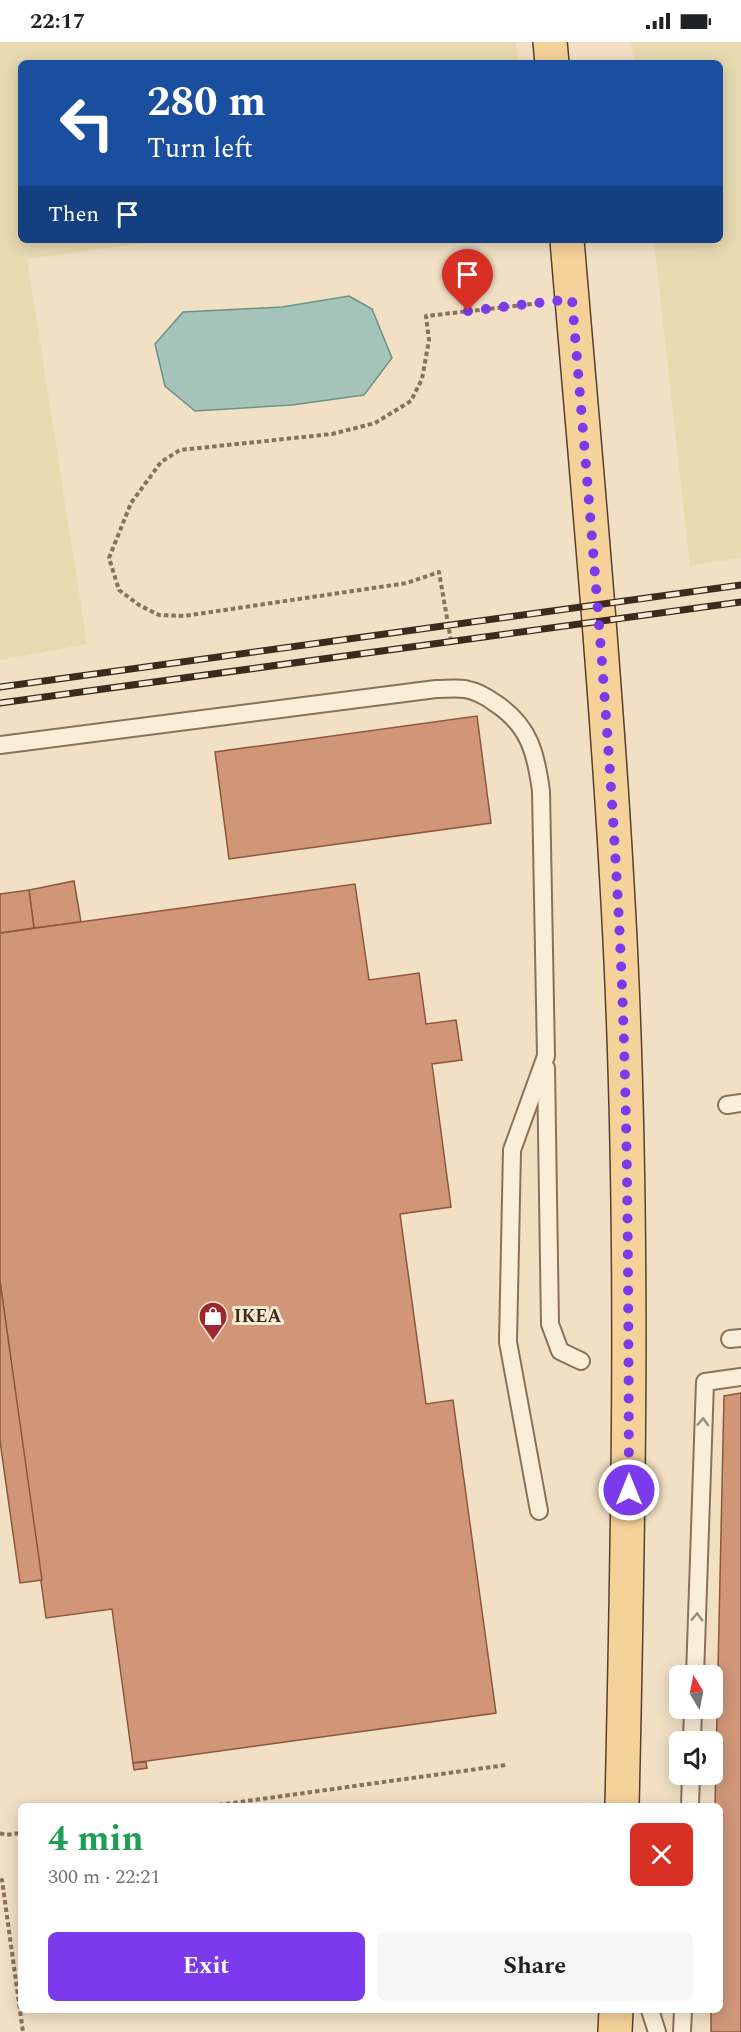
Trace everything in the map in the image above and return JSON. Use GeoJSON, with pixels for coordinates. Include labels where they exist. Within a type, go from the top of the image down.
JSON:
{"type":"FeatureCollection","features":[{"type":"Feature","properties":{"kind":"main road"},"geometry":{"type":"LineString","coordinates":[[550,42],[552,60]]}},
{"type":"Feature","properties":{"kind":"main road"},"geometry":{"type":"LineString","coordinates":[[567,243],[595,572],[617,886],[627,1157],[629,1490],[622,1803]]}},
{"type":"Feature","properties":{"kind":"main road"},"geometry":{"type":"LineString","coordinates":[[615,2032],[616,2013]]}},
{"type":"Feature","properties":{"kind":"lane"},"geometry":{"type":"LineString","coordinates":[[0,745],[436,689],[465,689],[506,710],[518,722],[528,737],[537,760],[541,792],[550,1324],[561,1351],[581,1361]]}},
{"type":"Feature","properties":{"kind":"lane"},"geometry":{"type":"LineString","coordinates":[[539,1511],[508,1342],[512,1150],[546,1056]]}},
{"type":"Feature","properties":{"kind":"lane"},"geometry":{"type":"LineString","coordinates":[[694,1665],[705,1382],[741,1377]]}},
{"type":"Feature","properties":{"kind":"lane"},"geometry":{"type":"LineString","coordinates":[[690,1803],[691,1785]]}},
{"type":"Feature","properties":{"kind":"lane"},"geometry":{"type":"LineString","coordinates":[[651,2013],[657,2032]]}},
{"type":"Feature","properties":{"kind":"lane"},"geometry":{"type":"LineString","coordinates":[[682,2032],[683,2013]]}},
{"type":"Feature","properties":{"kind":"path"},"geometry":{"type":"LineString","coordinates":[[451,641],[439,572],[407,583],[184,616],[159,615],[119,590],[109,558],[131,503],[161,462],[180,450],[332,434],[375,423],[411,401],[422,379],[429,340],[426,316],[572,299]]}},
{"type":"Feature","properties":{"kind":"path"},"geometry":{"type":"LineString","coordinates":[[233,1803],[506,1765]]}},
{"type":"Feature","properties":{"kind":"path"},"geometry":{"type":"LineString","coordinates":[[0,1833],[5,1835],[18,1833]]}},
{"type":"Feature","properties":{"kind":"path"},"geometry":{"type":"LineString","coordinates":[[0,1881],[2,1880],[18,1996]]}},
{"type":"Feature","properties":{"kind":"path"},"geometry":{"type":"LineString","coordinates":[[20,2013],[23,2032]]}},
{"type":"Feature","properties":{"kind":"shaded area"},"geometry":{"type":"Polygon","coordinates":[[[0,42],[516,42],[519,60],[18,60],[18,243],[147,243],[27,259],[87,644],[0,660],[0,42]]]}},
{"type":"Feature","properties":{"kind":"shaded area"},"geometry":{"type":"Polygon","coordinates":[[[631,42],[741,42],[741,558],[690,566],[654,243],[723,243],[723,60],[634,60],[631,42]]]}},
{"type":"Feature","properties":{"kind":"water"},"geometry":{"type":"Polygon","coordinates":[[[349,296],[372,309],[392,358],[364,395],[292,405],[195,411],[165,386],[155,344],[183,312],[282,307],[349,296]]]}},
{"type":"Feature","properties":{"kind":"building"},"geometry":{"type":"Polygon","coordinates":[[[477,716],[491,823],[229,859],[215,752],[477,716]]]}},
{"type":"Feature","properties":{"kind":"building"},"geometry":{"type":"Polygon","coordinates":[[[74,881],[81,922],[34,928],[29,890],[74,881]]]}},
{"type":"Feature","properties":{"kind":"building","name":"IKEA"},"geometry":{"type":"Polygon","coordinates":[[[355,884],[369,980],[419,973],[426,1024],[456,1020],[462,1060],[432,1064],[451,1207],[400,1214],[426,1404],[453,1400],[496,1713],[133,1763],[112,1609],[46,1618],[0,1281],[0,933],[355,884]]]}},
{"type":"Feature","properties":{"kind":"building"},"geometry":{"type":"Polygon","coordinates":[[[29,890],[34,928],[0,933],[0,894],[29,890]]]}},
{"type":"Feature","properties":{"kind":"building"},"geometry":{"type":"Polygon","coordinates":[[[0,1281],[42,1580],[20,1583],[0,1441],[0,1281]]]}},
{"type":"Feature","properties":{"kind":"building"},"geometry":{"type":"Polygon","coordinates":[[[741,1393],[741,2032],[711,2032],[711,2013],[723,2013],[723,1803],[715,1803],[715,1785],[723,1785],[723,1731],[717,1731],[717,1719],[723,1719],[723,1665],[718,1665],[724,1396],[741,1393]]]}},
{"type":"Feature","properties":{"kind":"building"},"geometry":{"type":"Polygon","coordinates":[[[146,1762],[147,1768],[134,1770],[133,1763],[146,1762]]]}},
{"type":"Feature","properties":{"kind":"railway"},"geometry":{"type":"LineString","coordinates":[[0,687],[741,585]]}},
{"type":"Feature","properties":{"kind":"railway"},"geometry":{"type":"LineString","coordinates":[[0,703],[741,602]]}},
{"type":"Feature","properties":{"kind":"place","name":"IKEA"},"geometry":{"type":"Point","coordinates":[213,1342]}},
{"type":"Feature","properties":{"kind":"route"},"geometry":{"type":"LineString","coordinates":[[468,311],[572,299],[595,572],[617,886],[627,1157],[629,1490]]}}]}
